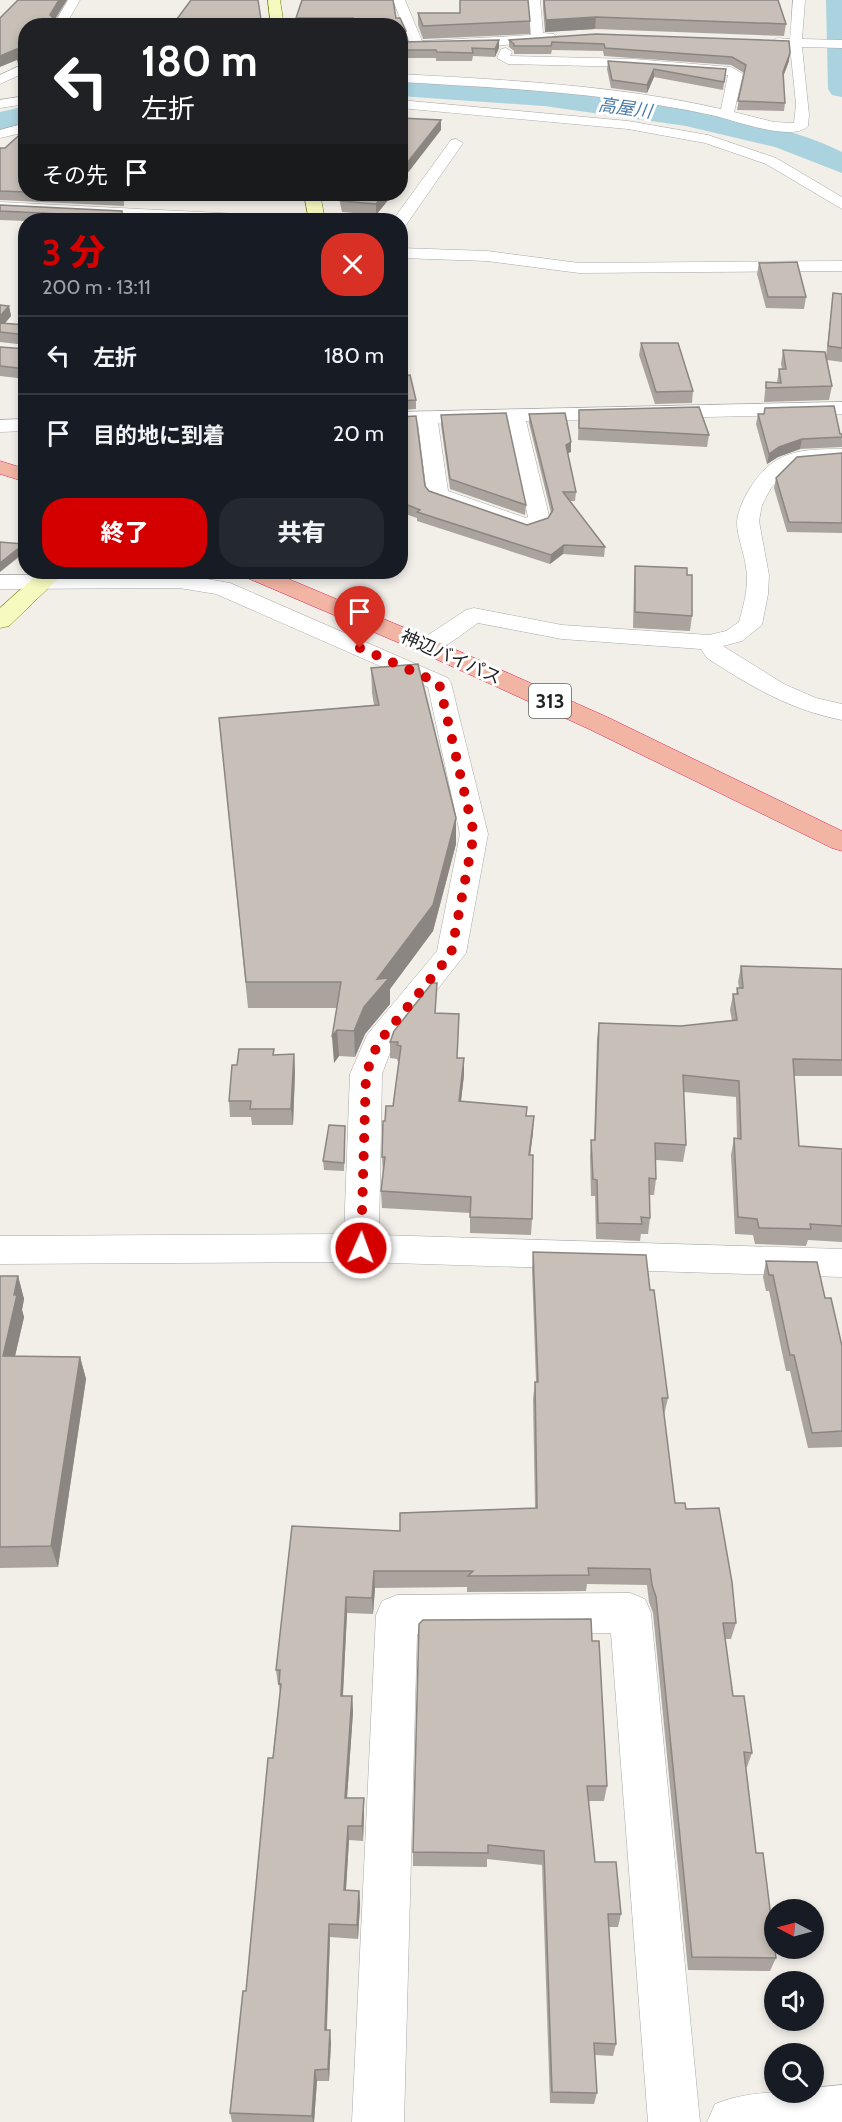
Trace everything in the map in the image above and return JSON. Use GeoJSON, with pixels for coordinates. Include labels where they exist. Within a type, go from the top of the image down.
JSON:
{"type":"FeatureCollection","features":[{"type":"Feature","properties":{"kind":"highway"},"geometry":{"type":"LineString","coordinates":[[0,467],[18,473]]}},
{"type":"Feature","properties":{"kind":"highway","name":"神辺バイパス"},"geometry":{"type":"LineString","coordinates":[[269,579],[427,646],[598,723],[842,842]]}},
{"type":"Feature","properties":{"kind":"main road"},"geometry":{"type":"LineString","coordinates":[[274,0],[277,18]]}},
{"type":"Feature","properties":{"kind":"main road"},"geometry":{"type":"LineString","coordinates":[[0,621],[45,579]]}},
{"type":"Feature","properties":{"kind":"street"},"geometry":{"type":"LineString","coordinates":[[64,18],[74,0]]}},
{"type":"Feature","properties":{"kind":"street"},"geometry":{"type":"LineString","coordinates":[[399,0],[406,18]]}},
{"type":"Feature","properties":{"kind":"street"},"geometry":{"type":"LineString","coordinates":[[534,0],[537,34],[542,38]]}},
{"type":"Feature","properties":{"kind":"street"},"geometry":{"type":"LineString","coordinates":[[408,79],[587,92],[727,114],[777,127],[801,126],[799,0]]}},
{"type":"Feature","properties":{"kind":"street"},"geometry":{"type":"LineString","coordinates":[[408,22],[417,45]]}},
{"type":"Feature","properties":{"kind":"street"},"geometry":{"type":"LineString","coordinates":[[408,45],[510,42],[565,36]]}},
{"type":"Feature","properties":{"kind":"street"},"geometry":{"type":"LineString","coordinates":[[761,41],[842,44]]}},
{"type":"Feature","properties":{"kind":"street"},"geometry":{"type":"LineString","coordinates":[[510,42],[503,58],[508,60],[634,63],[730,71],[736,74],[727,114]]}},
{"type":"Feature","properties":{"kind":"street"},"geometry":{"type":"LineString","coordinates":[[0,80],[18,71]]}},
{"type":"Feature","properties":{"kind":"street"},"geometry":{"type":"LineString","coordinates":[[443,105],[459,82]]}},
{"type":"Feature","properties":{"kind":"street"},"geometry":{"type":"LineString","coordinates":[[0,104],[18,101]]}},
{"type":"Feature","properties":{"kind":"street"},"geometry":{"type":"LineString","coordinates":[[408,104],[443,105],[628,125],[708,140],[771,161],[842,204]]}},
{"type":"Feature","properties":{"kind":"street"},"geometry":{"type":"LineString","coordinates":[[0,134],[18,129]]}},
{"type":"Feature","properties":{"kind":"street"},"geometry":{"type":"LineString","coordinates":[[406,213],[456,143]]}},
{"type":"Feature","properties":{"kind":"street"},"geometry":{"type":"LineString","coordinates":[[0,207],[120,213]]}},
{"type":"Feature","properties":{"kind":"street"},"geometry":{"type":"LineString","coordinates":[[408,253],[496,256],[579,268],[842,266]]}},
{"type":"Feature","properties":{"kind":"street"},"geometry":{"type":"LineString","coordinates":[[408,418],[842,408]]}},
{"type":"Feature","properties":{"kind":"street"},"geometry":{"type":"LineString","coordinates":[[427,417],[438,495],[527,526],[538,520],[515,414]]}},
{"type":"Feature","properties":{"kind":"street"},"geometry":{"type":"LineString","coordinates":[[0,426],[18,425]]}},
{"type":"Feature","properties":{"kind":"street"},"geometry":{"type":"LineString","coordinates":[[427,646],[474,615],[561,632],[709,642],[734,636],[750,625],[758,575],[748,521],[750,508],[764,482],[787,461],[819,455],[842,455]]}},
{"type":"Feature","properties":{"kind":"street"},"geometry":{"type":"LineString","coordinates":[[0,582],[28,579]]}},
{"type":"Feature","properties":{"kind":"street"},"geometry":{"type":"LineString","coordinates":[[113,579],[179,581],[222,588],[439,683],[474,834],[451,954],[378,1043],[366,1074],[361,1248]]}},
{"type":"Feature","properties":{"kind":"street"},"geometry":{"type":"LineString","coordinates":[[320,630],[347,612]]}},
{"type":"Feature","properties":{"kind":"street"},"geometry":{"type":"LineString","coordinates":[[709,642],[715,653],[791,700],[815,708],[842,712]]}},
{"type":"Feature","properties":{"kind":"street"},"geometry":{"type":"LineString","coordinates":[[0,1250],[361,1248],[842,1263]]}},
{"type":"Feature","properties":{"kind":"street"},"geometry":{"type":"LineString","coordinates":[[378,2122],[397,1615],[630,1613],[674,2122]]}},
{"type":"Feature","properties":{"kind":"street"},"geometry":{"type":"LineString","coordinates":[[733,2122],[842,2110]]}},
{"type":"Feature","properties":{"kind":"building"},"geometry":{"type":"Polygon","coordinates":[[[18,0],[59,0],[50,15],[53,18],[18,18],[18,48],[0,56],[0,18],[18,0]]]}},
{"type":"Feature","properties":{"kind":"building"},"geometry":{"type":"Polygon","coordinates":[[[191,0],[258,0],[261,18],[178,18],[191,0]]]}},
{"type":"Feature","properties":{"kind":"building"},"geometry":{"type":"Polygon","coordinates":[[[302,0],[393,0],[396,18],[353,18],[296,18],[302,0]]]}},
{"type":"Feature","properties":{"kind":"building"},"geometry":{"type":"Polygon","coordinates":[[[460,0],[528,0],[530,21],[423,26],[418,13],[460,13],[460,0]]]}},
{"type":"Feature","properties":{"kind":"building"},"geometry":{"type":"Polygon","coordinates":[[[544,0],[778,0],[786,24],[596,17],[546,20],[544,0]]]}},
{"type":"Feature","properties":{"kind":"building"},"geometry":{"type":"Polygon","coordinates":[[[596,34],[789,41],[790,53],[783,72],[785,103],[738,101],[746,65],[732,57],[605,48],[604,44],[552,42],[551,46],[514,46],[509,40],[596,34]]]}},
{"type":"Feature","properties":{"kind":"building"},"geometry":{"type":"Polygon","coordinates":[[[499,40],[495,49],[472,48],[473,53],[408,50],[408,42],[499,40]]]}},
{"type":"Feature","properties":{"kind":"building"},"geometry":{"type":"Polygon","coordinates":[[[608,61],[726,69],[724,82],[654,69],[647,85],[612,80],[608,61]]]}},
{"type":"Feature","properties":{"kind":"building"},"geometry":{"type":"Polygon","coordinates":[[[408,118],[441,120],[408,162],[408,118]]]}},
{"type":"Feature","properties":{"kind":"building"},"geometry":{"type":"Polygon","coordinates":[[[18,136],[18,192],[0,191],[0,148],[5,148],[18,136]]]}},
{"type":"Feature","properties":{"kind":"building"},"geometry":{"type":"Polygon","coordinates":[[[342,201],[378,201],[376,204],[342,201]]]}},
{"type":"Feature","properties":{"kind":"building"},"geometry":{"type":"Polygon","coordinates":[[[0,205],[122,211],[122,213],[41,213],[0,211],[0,205]]]}},
{"type":"Feature","properties":{"kind":"building"},"geometry":{"type":"Polygon","coordinates":[[[797,262],[806,297],[768,297],[759,263],[797,262]]]}},
{"type":"Feature","properties":{"kind":"building"},"geometry":{"type":"Polygon","coordinates":[[[833,293],[842,294],[842,348],[828,346],[833,293]]]}},
{"type":"Feature","properties":{"kind":"building"},"geometry":{"type":"Polygon","coordinates":[[[0,305],[9,306],[0,316],[0,305]]]}},
{"type":"Feature","properties":{"kind":"building"},"geometry":{"type":"Polygon","coordinates":[[[0,323],[18,324],[18,334],[0,332],[0,323]]]}},
{"type":"Feature","properties":{"kind":"building"},"geometry":{"type":"Polygon","coordinates":[[[641,343],[678,343],[693,391],[656,392],[641,343]]]}},
{"type":"Feature","properties":{"kind":"building"},"geometry":{"type":"Polygon","coordinates":[[[0,347],[18,348],[18,368],[0,366],[0,347]]]}},
{"type":"Feature","properties":{"kind":"building"},"geometry":{"type":"Polygon","coordinates":[[[783,350],[825,352],[832,386],[766,388],[766,382],[781,383],[779,369],[786,369],[783,350]]]}},
{"type":"Feature","properties":{"kind":"building"},"geometry":{"type":"Polygon","coordinates":[[[408,375],[410,375],[416,400],[408,400],[408,375]]]}},
{"type":"Feature","properties":{"kind":"building"},"geometry":{"type":"Polygon","coordinates":[[[834,406],[842,437],[802,439],[779,447],[769,454],[758,414],[764,414],[765,408],[834,406]]]}},
{"type":"Feature","properties":{"kind":"building"},"geometry":{"type":"Polygon","coordinates":[[[699,407],[709,435],[579,428],[579,410],[699,407]]]}},
{"type":"Feature","properties":{"kind":"building"},"geometry":{"type":"Polygon","coordinates":[[[506,413],[526,505],[450,479],[441,415],[506,413]]]}},
{"type":"Feature","properties":{"kind":"building"},"geometry":{"type":"Polygon","coordinates":[[[565,413],[571,442],[566,445],[576,492],[563,492],[605,547],[564,545],[551,555],[417,512],[420,510],[408,505],[408,416],[416,416],[425,486],[429,491],[527,525],[548,518],[553,510],[529,414],[565,413]]]}},
{"type":"Feature","properties":{"kind":"building"},"geometry":{"type":"Polygon","coordinates":[[[842,453],[842,523],[789,522],[776,478],[797,457],[842,453]]]}},
{"type":"Feature","properties":{"kind":"building"},"geometry":{"type":"Polygon","coordinates":[[[0,542],[18,544],[18,549],[0,563],[0,542]]]}},
{"type":"Feature","properties":{"kind":"building"},"geometry":{"type":"Polygon","coordinates":[[[635,566],[687,568],[687,575],[692,575],[692,616],[635,612],[635,566]]]}},
{"type":"Feature","properties":{"kind":"building"},"geometry":{"type":"Polygon","coordinates":[[[418,664],[456,818],[433,905],[377,979],[389,978],[364,1007],[354,1031],[337,1030],[332,1037],[341,982],[246,982],[219,718],[379,705],[371,668],[418,664]]]}},
{"type":"Feature","properties":{"kind":"building"},"geometry":{"type":"Polygon","coordinates":[[[741,966],[842,969],[842,1060],[793,1059],[799,1146],[842,1149],[842,1226],[810,1224],[811,1229],[759,1228],[757,1219],[738,1217],[734,1138],[741,1139],[739,1081],[683,1075],[686,1145],[655,1143],[656,1179],[649,1178],[650,1218],[641,1217],[642,1224],[598,1223],[597,1180],[593,1179],[591,1140],[595,1140],[599,1023],[681,1026],[737,1020],[733,994],[738,994],[737,988],[743,988],[741,966]]]}},
{"type":"Feature","properties":{"kind":"building"},"geometry":{"type":"Polygon","coordinates":[[[432,983],[437,983],[435,1013],[459,1014],[457,1058],[464,1058],[459,1101],[527,1107],[526,1116],[534,1116],[529,1155],[533,1155],[532,1219],[470,1217],[471,1197],[381,1191],[385,1157],[382,1157],[383,1121],[385,1121],[386,1106],[393,1106],[401,1046],[397,1045],[398,1042],[390,1042],[394,1031],[432,983]]]}},
{"type":"Feature","properties":{"kind":"building"},"geometry":{"type":"Polygon","coordinates":[[[239,1049],[274,1049],[273,1055],[294,1054],[291,1109],[250,1109],[251,1101],[229,1101],[232,1065],[237,1065],[239,1049]]]}},
{"type":"Feature","properties":{"kind":"building"},"geometry":{"type":"Polygon","coordinates":[[[329,1125],[345,1126],[344,1163],[323,1161],[329,1125]]]}},
{"type":"Feature","properties":{"kind":"building"},"geometry":{"type":"Polygon","coordinates":[[[533,1252],[646,1255],[650,1290],[654,1290],[668,1398],[662,1398],[675,1503],[685,1503],[686,1509],[719,1508],[732,1582],[736,1623],[723,1623],[733,1696],[744,1696],[752,1753],[744,1752],[756,1853],[763,1853],[769,1899],[764,1899],[764,1958],[692,1957],[656,1597],[650,1569],[588,1568],[589,1575],[468,1576],[473,1571],[374,1571],[372,1598],[346,1597],[341,1696],[352,1696],[345,1798],[364,1798],[362,1826],[348,1826],[344,1890],[359,1891],[357,1925],[329,1924],[325,2030],[330,2030],[328,2069],[315,2070],[312,2116],[230,2113],[243,1991],[246,1991],[268,1758],[273,1758],[281,1684],[279,1684],[280,1670],[276,1670],[292,1526],[400,1531],[400,1513],[537,1508],[535,1382],[538,1382],[533,1252]]]}},
{"type":"Feature","properties":{"kind":"building"},"geometry":{"type":"Polygon","coordinates":[[[766,1261],[817,1262],[825,1298],[831,1298],[842,1346],[842,1431],[812,1433],[794,1355],[790,1355],[773,1275],[769,1275],[766,1261]]]}},
{"type":"Feature","properties":{"kind":"building"},"geometry":{"type":"Polygon","coordinates":[[[0,1276],[18,1276],[14,1295],[17,1295],[3,1356],[80,1357],[51,1546],[0,1547],[0,1276]]]}},
{"type":"Feature","properties":{"kind":"building"},"geometry":{"type":"Polygon","coordinates":[[[591,1619],[592,1641],[599,1641],[607,1786],[587,1786],[595,1862],[616,1862],[621,1914],[608,1914],[616,2044],[594,2043],[597,2093],[552,2092],[544,1851],[488,1845],[488,1853],[413,1852],[419,1624],[423,1620],[591,1619]]]}},
{"type":"Feature","properties":{"kind":"waterway"},"geometry":{"type":"LineString","coordinates":[[838,0],[842,89]]}},
{"type":"Feature","properties":{"kind":"waterway","name":"高屋川"},"geometry":{"type":"LineString","coordinates":[[408,88],[544,98],[686,117],[786,140],[842,164]]}},
{"type":"Feature","properties":{"kind":"waterway","name":"高屋川"},"geometry":{"type":"LineString","coordinates":[[0,121],[18,116]]}},
{"type":"Feature","properties":{"kind":"route"},"geometry":{"type":"LineString","coordinates":[[360,648],[439,683],[474,834],[451,954],[378,1043],[366,1074],[361,1248]]}}]}
